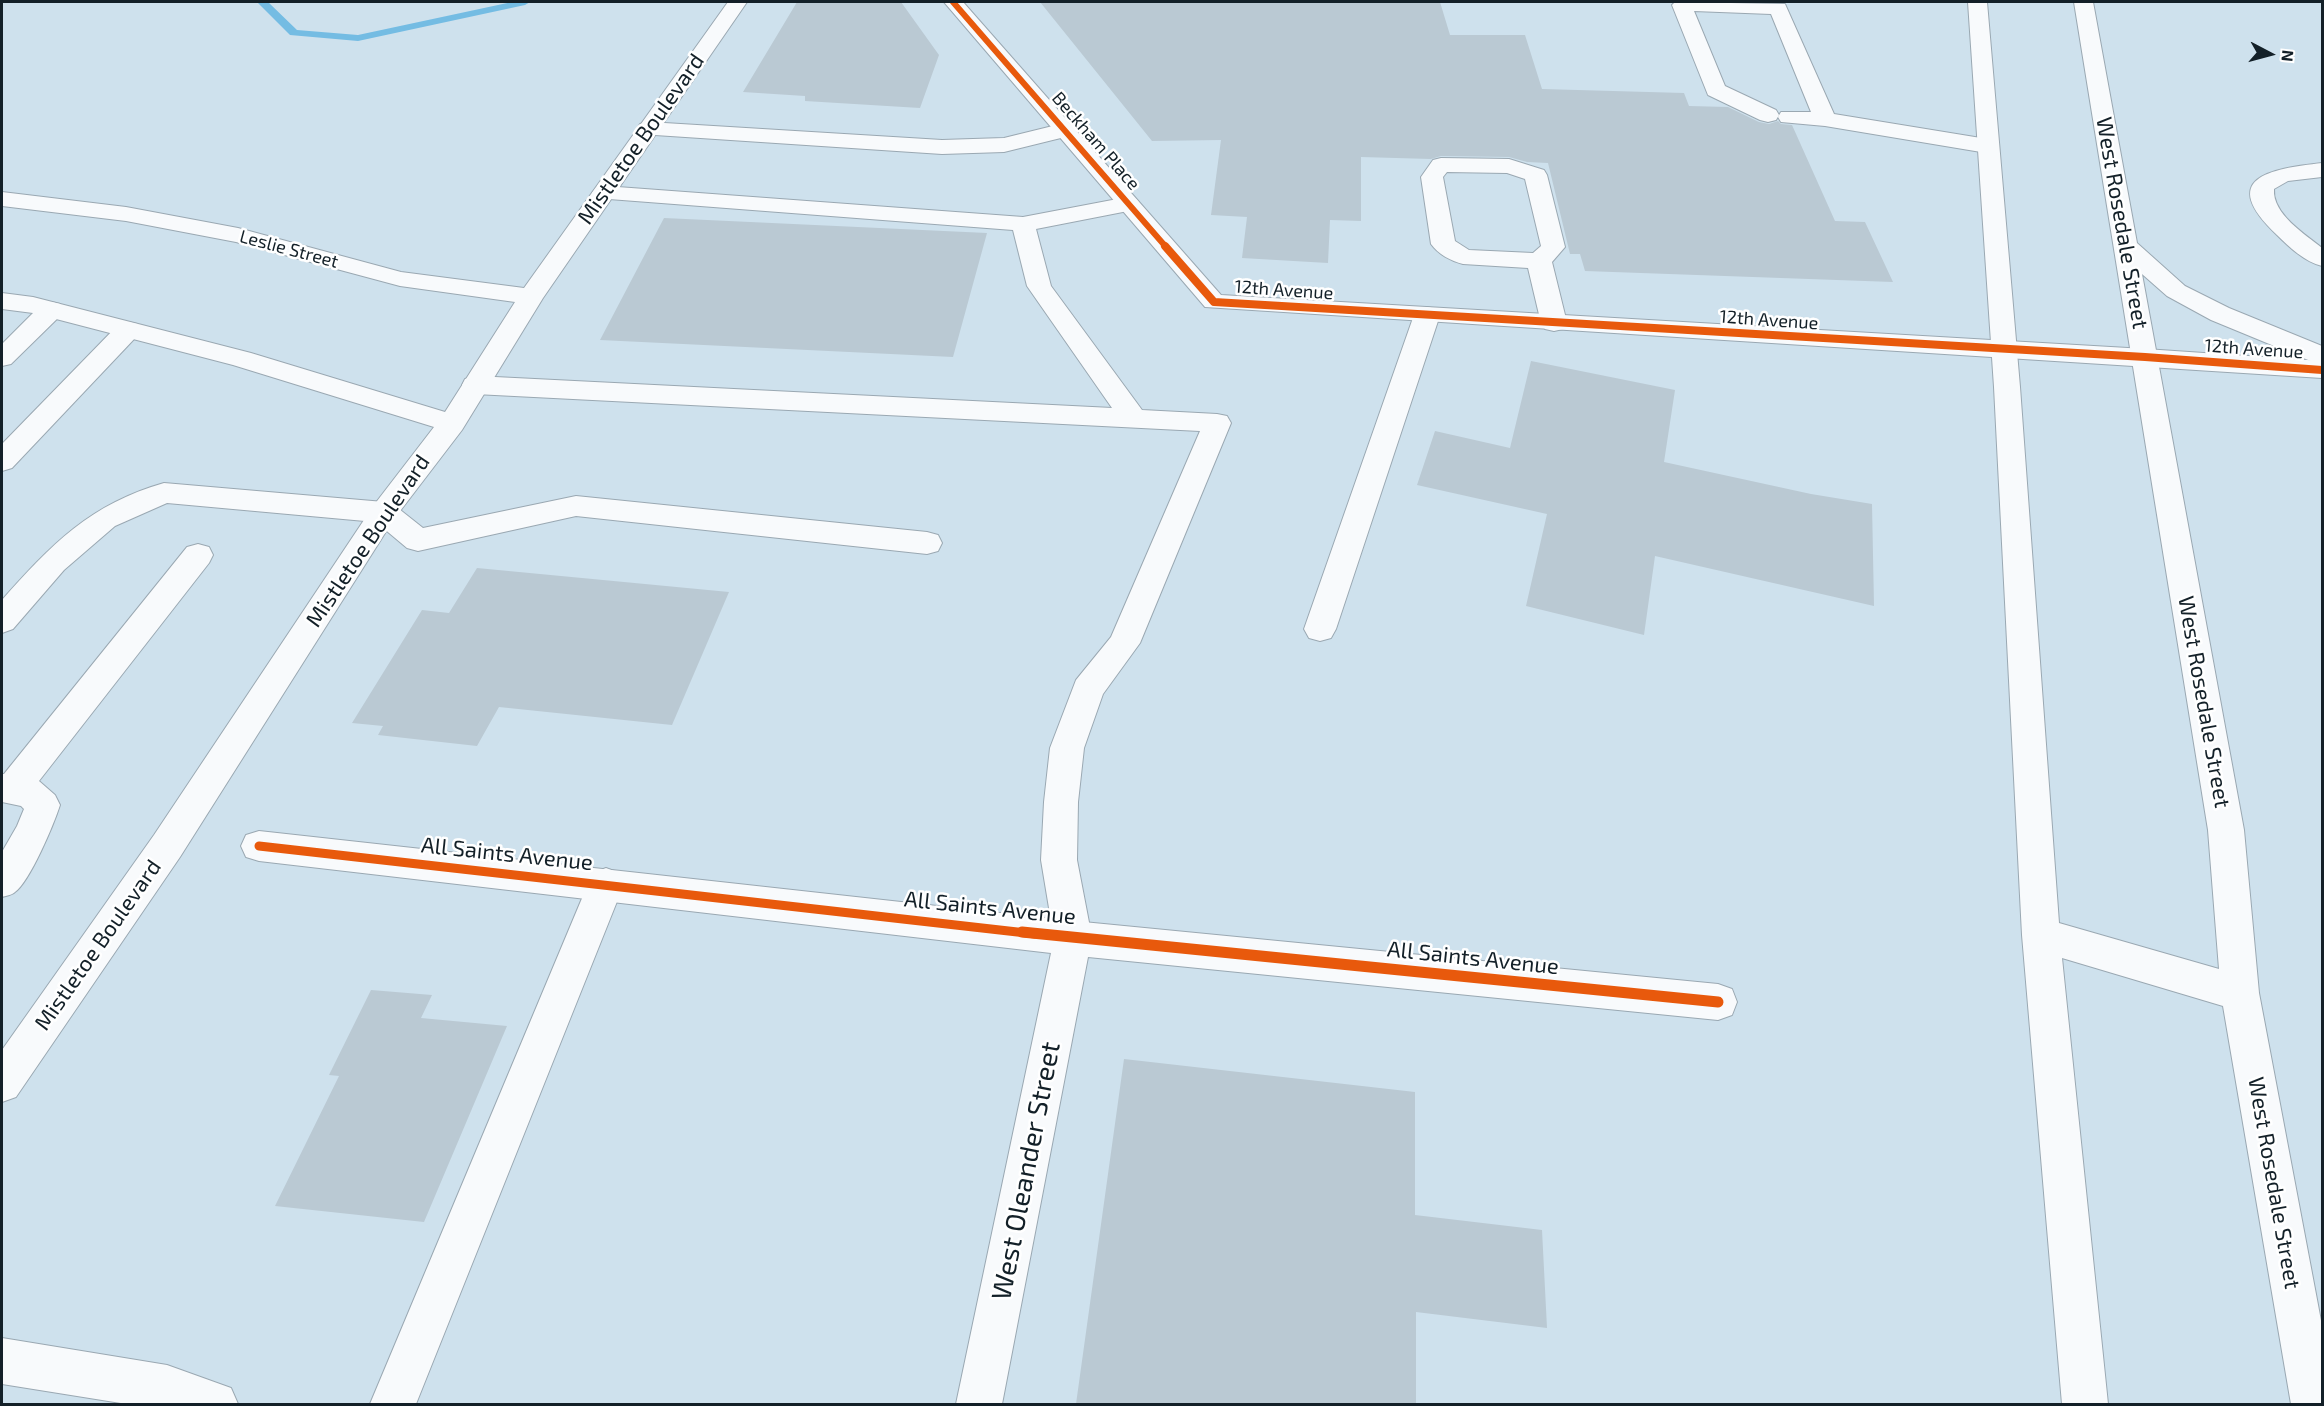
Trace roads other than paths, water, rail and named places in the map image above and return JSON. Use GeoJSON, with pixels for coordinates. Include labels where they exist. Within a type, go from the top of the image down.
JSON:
{"type":"FeatureCollection","features":[{"type":"Feature","properties":{"kind":"street","name":"Mistletoe Boulevard"},"geometry":{"type":"LineString","coordinates":[[2,1083],[167,846],[384,512],[452,423],[531,297],[737,2]]}},
{"type":"Feature","properties":{"kind":"street","name":"Beckham Place"},"geometry":{"type":"LineString","coordinates":[[953,2],[1214,302]]}},
{"type":"Feature","properties":{"kind":"street"},"geometry":{"type":"LineString","coordinates":[[1977,2],[2004,351],[2041,935],[2085,1404]]}},
{"type":"Feature","properties":{"kind":"street","name":"West Rosedale Street"},"geometry":{"type":"LineString","coordinates":[[2083,2],[2226,830],[2241,993],[2314,1404]]}},
{"type":"Feature","properties":{"kind":"street"},"geometry":{"type":"LineString","coordinates":[[1825,119],[1778,8],[1682,5],[1716,90],[1779,116],[1825,119],[1987,146]]}},
{"type":"Feature","properties":{"kind":"street"},"geometry":{"type":"LineString","coordinates":[[648,129],[942,147],[1004,145],[1065,130]]}},
{"type":"Feature","properties":{"kind":"street"},"geometry":{"type":"LineString","coordinates":[[1441,165],[1509,166],[1536,175],[1553,247],[1539,261],[1463,257],[1443,244],[1432,177],[1441,165]]}},
{"type":"Feature","properties":{"kind":"street"},"geometry":{"type":"LineString","coordinates":[[2322,170],[2273,178],[2265,183],[2261,191],[2264,206],[2280,225],[2322,259]]}},
{"type":"Feature","properties":{"kind":"street"},"geometry":{"type":"LineString","coordinates":[[604,193],[1023,224],[1128,204]]}},
{"type":"Feature","properties":{"kind":"street","name":"Leslie Street"},"geometry":{"type":"LineString","coordinates":[[2,199],[126,214],[238,235],[400,279],[531,297]]}},
{"type":"Feature","properties":{"kind":"street"},"geometry":{"type":"LineString","coordinates":[[1023,224],[1039,286],[1133,418]]}},
{"type":"Feature","properties":{"kind":"street"},"geometry":{"type":"LineString","coordinates":[[2125,245],[2176,291],[2230,319],[2322,356]]}},
{"type":"Feature","properties":{"kind":"street"},"geometry":{"type":"LineString","coordinates":[[1539,261],[1554,323]]}},
{"type":"Feature","properties":{"kind":"street"},"geometry":{"type":"LineString","coordinates":[[2,301],[51,310],[242,359],[452,423]]}},
{"type":"Feature","properties":{"kind":"street","name":"12th Avenue"},"geometry":{"type":"LineString","coordinates":[[1214,302],[2004,351],[2145,357],[2322,370]]}},
{"type":"Feature","properties":{"kind":"street"},"geometry":{"type":"LineString","coordinates":[[2,358],[51,310]]}},
{"type":"Feature","properties":{"kind":"street"},"geometry":{"type":"LineString","coordinates":[[1320,629],[1427,315]]}},
{"type":"Feature","properties":{"kind":"street"},"geometry":{"type":"LineString","coordinates":[[2,461],[128,330]]}},
{"type":"Feature","properties":{"kind":"street"},"geometry":{"type":"LineString","coordinates":[[475,385],[1218,423],[1125,643],[1088,689],[1067,748],[1060,802],[1059,861],[1073,938]]}},
{"type":"Feature","properties":{"kind":"street"},"geometry":{"type":"LineString","coordinates":[[2,621],[53,562],[105,519],[164,493],[384,512],[418,540],[576,507],[927,543]]}},
{"type":"Feature","properties":{"kind":"street"},"geometry":{"type":"LineString","coordinates":[[4,790],[198,555]]}},
{"type":"Feature","properties":{"kind":"street"},"geometry":{"type":"LineString","coordinates":[[2,881],[24,852],[34,833],[43,805],[32,793],[4,790]]}},
{"type":"Feature","properties":{"kind":"street","name":"All Saints Avenue"},"geometry":{"type":"LineString","coordinates":[[259,846],[1073,938],[1718,1002]]}},
{"type":"Feature","properties":{"kind":"street"},"geometry":{"type":"LineString","coordinates":[[393,1404],[606,884]]}},
{"type":"Feature","properties":{"kind":"street"},"geometry":{"type":"LineString","coordinates":[[2041,935],[2241,993]]}},
{"type":"Feature","properties":{"kind":"street","name":"West Oleander Street"},"geometry":{"type":"LineString","coordinates":[[979,1404],[1073,938]]}},
{"type":"Feature","properties":{"kind":"street"},"geometry":{"type":"LineString","coordinates":[[2,1361],[167,1388],[215,1404]]}},
{"type":"Feature","properties":{"kind":"waterway"},"geometry":{"type":"LineString","coordinates":[[262,2],[294,33],[358,38],[525,2]]}}]}
